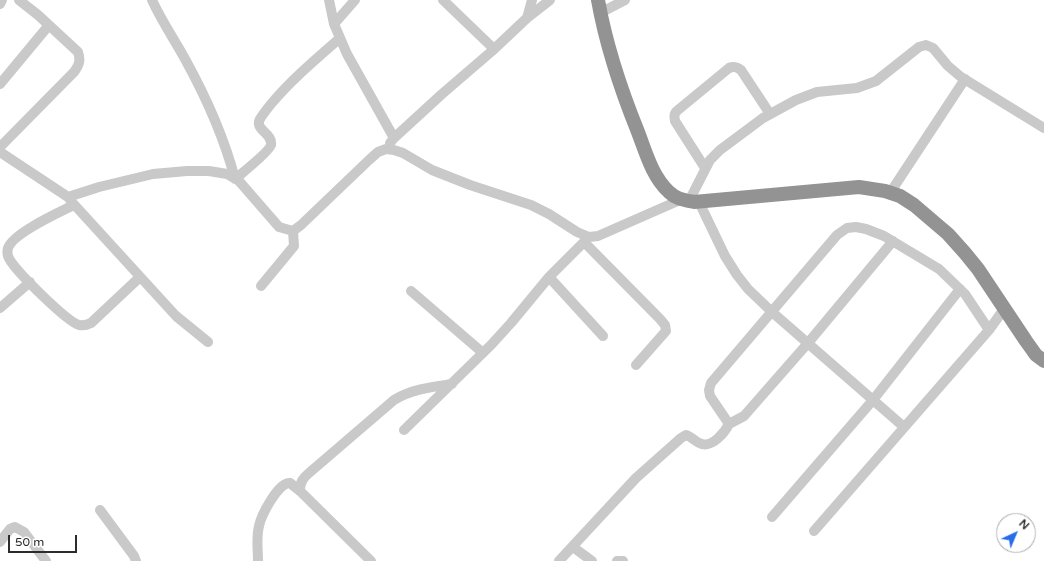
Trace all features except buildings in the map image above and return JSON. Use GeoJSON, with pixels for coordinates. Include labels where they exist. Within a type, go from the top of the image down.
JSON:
{"type":"FeatureCollection","features":[{"type":"Feature","properties":{"kind":"highway"},"geometry":{"type":"LineString","coordinates":[[599,6],[626,102],[650,164],[660,182],[669,192],[689,201],[734,199],[839,188],[874,188],[900,196],[914,205],[948,234],[965,253],[978,269],[1036,355],[1044,361]]}},
{"type":"Feature","properties":{"kind":"street"},"geometry":{"type":"LineString","coordinates":[[0,4],[2,0]]}},
{"type":"Feature","properties":{"kind":"street"},"geometry":{"type":"LineString","coordinates":[[0,147],[74,72],[80,59],[78,52],[19,0]]}},
{"type":"Feature","properties":{"kind":"street"},"geometry":{"type":"LineString","coordinates":[[152,0],[186,61],[204,98],[228,153],[235,179]]}},
{"type":"Feature","properties":{"kind":"street"},"geometry":{"type":"LineString","coordinates":[[329,0],[334,24],[347,54],[394,138]]}},
{"type":"Feature","properties":{"kind":"street"},"geometry":{"type":"LineString","coordinates":[[334,24],[355,0]]}},
{"type":"Feature","properties":{"kind":"street"},"geometry":{"type":"LineString","coordinates":[[443,0],[494,49]]}},
{"type":"Feature","properties":{"kind":"street"},"geometry":{"type":"LineString","coordinates":[[527,18],[532,0]]}},
{"type":"Feature","properties":{"kind":"street"},"geometry":{"type":"LineString","coordinates":[[140,277],[85,326],[79,325],[73,322],[30,282],[9,259],[7,253],[11,242],[28,229],[71,201],[99,187],[153,174],[187,171],[209,171],[227,174],[239,181],[279,228],[293,231],[378,152],[386,149],[394,138],[442,94],[527,18],[550,0]]}},
{"type":"Feature","properties":{"kind":"street"},"geometry":{"type":"LineString","coordinates":[[599,6],[625,0]]}},
{"type":"Feature","properties":{"kind":"street"},"geometry":{"type":"LineString","coordinates":[[0,84],[49,25]]}},
{"type":"Feature","properties":{"kind":"street"},"geometry":{"type":"LineString","coordinates":[[235,179],[265,153],[270,146],[271,141],[268,135],[259,126],[258,122],[261,117],[279,94],[340,38]]}},
{"type":"Feature","properties":{"kind":"street"},"geometry":{"type":"LineString","coordinates":[[404,430],[483,353],[511,323],[549,277],[587,240],[689,201],[705,168],[710,160],[720,150],[770,114],[796,100],[817,92],[857,88],[876,81],[919,47],[926,45],[932,48],[948,66],[965,79],[1044,128]]}},
{"type":"Feature","properties":{"kind":"street"},"geometry":{"type":"LineString","coordinates":[[705,168],[675,121],[675,112],[729,68],[737,67],[741,70],[770,114]]}},
{"type":"Feature","properties":{"kind":"street"},"geometry":{"type":"LineString","coordinates":[[890,192],[965,79]]}},
{"type":"Feature","properties":{"kind":"street"},"geometry":{"type":"LineString","coordinates":[[386,149],[403,153],[432,170],[470,185],[531,205],[549,214],[587,240],[665,325],[666,331],[636,365]]}},
{"type":"Feature","properties":{"kind":"street"},"geometry":{"type":"LineString","coordinates":[[0,152],[71,201],[176,316],[208,342]]}},
{"type":"Feature","properties":{"kind":"street"},"geometry":{"type":"LineString","coordinates":[[689,201],[737,275],[748,289],[808,344],[904,427]]}},
{"type":"Feature","properties":{"kind":"street"},"geometry":{"type":"LineString","coordinates":[[729,424],[710,396],[709,390],[712,382],[837,235],[847,228],[856,227],[866,229],[884,236],[939,269],[960,289],[989,330]]}},
{"type":"Feature","properties":{"kind":"street"},"geometry":{"type":"LineString","coordinates":[[261,286],[294,246],[293,231]]}},
{"type":"Feature","properties":{"kind":"street"},"geometry":{"type":"LineString","coordinates":[[559,561],[636,478],[681,438],[686,435],[701,444],[707,445],[726,430],[729,424],[744,416],[808,344],[893,241]]}},
{"type":"Feature","properties":{"kind":"street"},"geometry":{"type":"LineString","coordinates":[[549,277],[603,336]]}},
{"type":"Feature","properties":{"kind":"street"},"geometry":{"type":"LineString","coordinates":[[0,308],[30,282]]}},
{"type":"Feature","properties":{"kind":"street"},"geometry":{"type":"LineString","coordinates":[[772,517],[873,400],[960,289]]}},
{"type":"Feature","properties":{"kind":"street"},"geometry":{"type":"LineString","coordinates":[[411,291],[483,353]]}},
{"type":"Feature","properties":{"kind":"street"},"geometry":{"type":"LineString","coordinates":[[814,531],[989,330],[1004,309]]}},
{"type":"Feature","properties":{"kind":"street"},"geometry":{"type":"LineString","coordinates":[[300,491],[300,484],[309,472],[394,400],[405,393],[415,390],[452,384]]}},
{"type":"Feature","properties":{"kind":"street"},"geometry":{"type":"LineString","coordinates":[[258,561],[257,541],[259,525],[277,490],[284,483],[290,483],[300,491],[371,561]]}},
{"type":"Feature","properties":{"kind":"street"},"geometry":{"type":"LineString","coordinates":[[100,510],[134,556],[136,561]]}},
{"type":"Feature","properties":{"kind":"street"},"geometry":{"type":"LineString","coordinates":[[0,542],[10,530],[15,527],[24,532],[46,561]]}},
{"type":"Feature","properties":{"kind":"street"},"geometry":{"type":"LineString","coordinates":[[573,547],[592,561]]}},
{"type":"Feature","properties":{"kind":"street"},"geometry":{"type":"LineString","coordinates":[[617,561],[623,561]]}}]}
